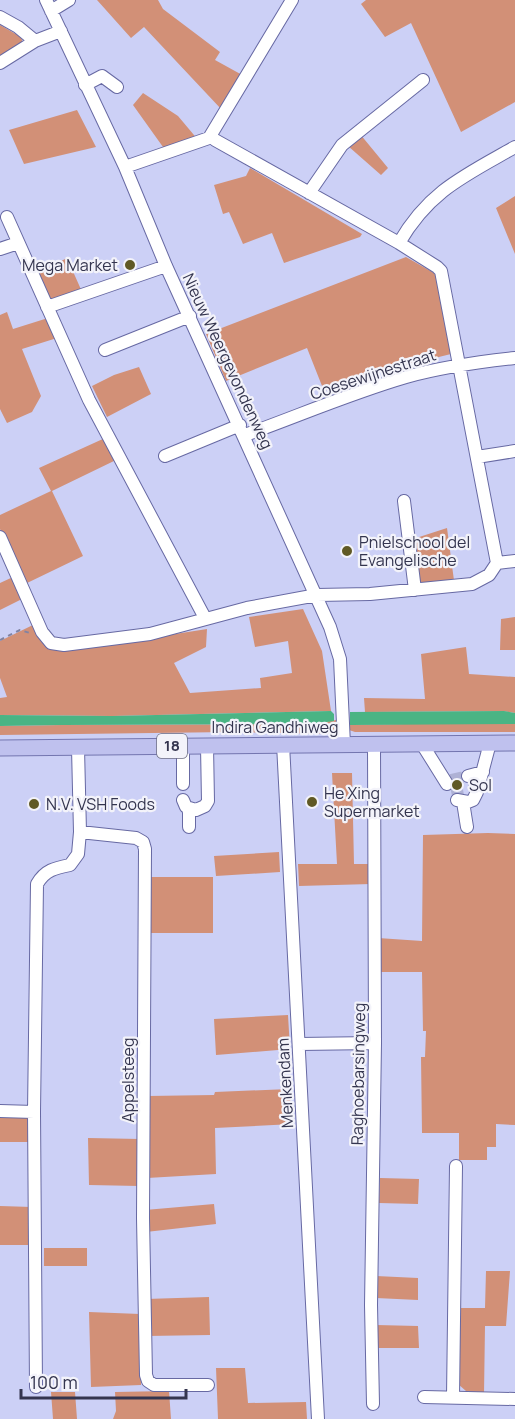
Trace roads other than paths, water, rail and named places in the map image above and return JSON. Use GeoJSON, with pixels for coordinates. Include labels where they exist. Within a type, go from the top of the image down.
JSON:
{"type":"FeatureCollection","features":[{"type":"Feature","properties":{"kind":"main road","name":"Indira Gandhiweg"},"geometry":{"type":"LineString","coordinates":[[0,748],[207,746],[283,744],[344,739],[374,745],[515,743]]}},
{"type":"Feature","properties":{"kind":"street"},"geometry":{"type":"LineString","coordinates":[[49,5],[69,0]]}},
{"type":"Feature","properties":{"kind":"street"},"geometry":{"type":"LineString","coordinates":[[125,167],[209,138],[292,0]]}},
{"type":"Feature","properties":{"kind":"street","name":"Nieuw Weergevondenweg"},"geometry":{"type":"LineString","coordinates":[[49,5],[125,167],[166,266],[317,595],[339,652],[344,739]]}},
{"type":"Feature","properties":{"kind":"street"},"geometry":{"type":"LineString","coordinates":[[0,17],[18,27],[35,41]]}},
{"type":"Feature","properties":{"kind":"street"},"geometry":{"type":"LineString","coordinates":[[0,63],[35,41],[61,31]]}},
{"type":"Feature","properties":{"kind":"street"},"geometry":{"type":"LineString","coordinates":[[85,85],[102,76],[117,87]]}},
{"type":"Feature","properties":{"kind":"street"},"geometry":{"type":"LineString","coordinates":[[309,193],[342,145],[423,80]]}},
{"type":"Feature","properties":{"kind":"street"},"geometry":{"type":"LineString","coordinates":[[0,537],[47,639],[51,643],[64,645],[150,633],[205,618],[317,595],[370,594],[472,584],[489,575],[497,563],[441,271],[399,243],[215,140]]}},
{"type":"Feature","properties":{"kind":"street"},"geometry":{"type":"LineString","coordinates":[[399,243],[424,206],[450,185],[515,147]]}},
{"type":"Feature","properties":{"kind":"street"},"geometry":{"type":"LineString","coordinates":[[7,217],[89,400],[205,618]]}},
{"type":"Feature","properties":{"kind":"street"},"geometry":{"type":"LineString","coordinates":[[0,249],[18,243]]}},
{"type":"Feature","properties":{"kind":"street"},"geometry":{"type":"LineString","coordinates":[[47,306],[166,266]]}},
{"type":"Feature","properties":{"kind":"street"},"geometry":{"type":"LineString","coordinates":[[105,350],[190,316]]}},
{"type":"Feature","properties":{"kind":"street","name":"Coesewijnestraat"},"geometry":{"type":"LineString","coordinates":[[165,456],[407,377],[459,365],[515,357]]}},
{"type":"Feature","properties":{"kind":"street"},"geometry":{"type":"LineString","coordinates":[[477,457],[515,451]]}},
{"type":"Feature","properties":{"kind":"street"},"geometry":{"type":"LineString","coordinates":[[404,501],[415,590]]}},
{"type":"Feature","properties":{"kind":"street"},"geometry":{"type":"LineString","coordinates":[[497,563],[515,561]]}},
{"type":"Feature","properties":{"kind":"street"},"geometry":{"type":"LineString","coordinates":[[467,827],[460,801],[473,800],[472,783],[483,772],[490,743]]}},
{"type":"Feature","properties":{"kind":"street","name":"Menkendam"},"geometry":{"type":"LineString","coordinates":[[283,744],[318,1419]]}},
{"type":"Feature","properties":{"kind":"street"},"geometry":{"type":"LineString","coordinates":[[422,744],[448,782]]}},
{"type":"Feature","properties":{"kind":"street","name":"Raghoebarsingweg"},"geometry":{"type":"LineString","coordinates":[[373,1404],[371,1305],[375,1043],[374,745]]}},
{"type":"Feature","properties":{"kind":"street"},"geometry":{"type":"LineString","coordinates":[[183,746],[183,784]]}},
{"type":"Feature","properties":{"kind":"street"},"geometry":{"type":"LineString","coordinates":[[189,827],[186,805],[200,810],[207,801],[207,746]]}},
{"type":"Feature","properties":{"kind":"street"},"geometry":{"type":"LineString","coordinates":[[36,1387],[34,1112],[37,884],[42,875],[53,869],[70,865],[78,854],[80,832],[78,748]]}},
{"type":"Feature","properties":{"kind":"street","name":"Appelsteeg"},"geometry":{"type":"LineString","coordinates":[[80,832],[136,838],[142,842],[145,849],[142,1218],[146,1375],[148,1382],[154,1385],[208,1385]]}},
{"type":"Feature","properties":{"kind":"street"},"geometry":{"type":"LineString","coordinates":[[299,1044],[375,1043]]}},
{"type":"Feature","properties":{"kind":"street"},"geometry":{"type":"LineString","coordinates":[[0,1111],[34,1112]]}},
{"type":"Feature","properties":{"kind":"street"},"geometry":{"type":"LineString","coordinates":[[453,1397],[456,1166]]}},
{"type":"Feature","properties":{"kind":"street"},"geometry":{"type":"LineString","coordinates":[[424,1397],[515,1399]]}},
{"type":"Feature","properties":{"kind":"tunnel"},"geometry":{"type":"LineString","coordinates":[[451,780],[468,776]]}},
{"type":"Feature","properties":{"kind":"tunnel"},"geometry":{"type":"LineString","coordinates":[[451,791],[471,787]]}},
{"type":"Feature","properties":{"kind":"place","name":"Mega Market"},"geometry":{"type":"Point","coordinates":[130,265]}},
{"type":"Feature","properties":{"kind":"place","name":"Pnielschool del Evangelische"},"geometry":{"type":"Point","coordinates":[347,551]}},
{"type":"Feature","properties":{"kind":"place","name":"Sol"},"geometry":{"type":"Point","coordinates":[457,785]}},
{"type":"Feature","properties":{"kind":"place","name":"He Xing Supermarket"},"geometry":{"type":"Point","coordinates":[312,802]}},
{"type":"Feature","properties":{"kind":"place","name":"N.V. VSH Foods"},"geometry":{"type":"Point","coordinates":[34,804]}}]}
